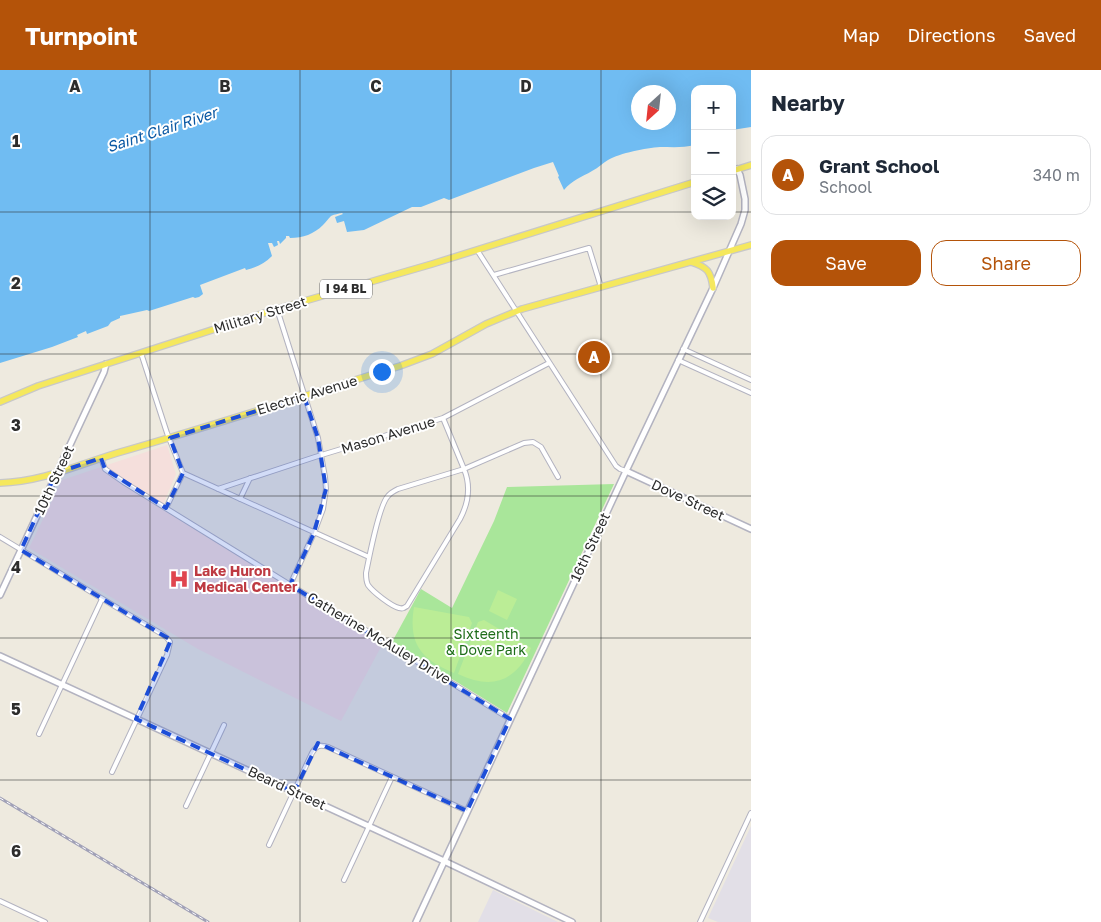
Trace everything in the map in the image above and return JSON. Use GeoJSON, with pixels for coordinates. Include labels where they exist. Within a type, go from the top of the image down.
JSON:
{"type":"FeatureCollection","features":[{"type":"Feature","properties":{"kind":"main road"},"geometry":{"type":"LineString","coordinates":[[736,170],[751,165]]}},
{"type":"Feature","properties":{"kind":"main road","name":"Military Street"},"geometry":{"type":"LineString","coordinates":[[0,402],[38,386],[277,309],[432,264],[691,183]]}},
{"type":"Feature","properties":{"kind":"main road","name":"Electric Avenue"},"geometry":{"type":"LineString","coordinates":[[0,483],[22,481],[56,473],[400,366],[432,354],[486,324],[517,311],[751,245]]}},
{"type":"Feature","properties":{"kind":"main road"},"geometry":{"type":"LineString","coordinates":[[689,262],[700,265],[707,270],[711,275],[713,288]]}},
{"type":"Feature","properties":{"kind":"street","name":"16th Street"},"geometry":{"type":"LineString","coordinates":[[416,922],[713,288],[741,224],[745,210],[745,199],[744,190],[736,172]]}},
{"type":"Feature","properties":{"kind":"street"},"geometry":{"type":"LineString","coordinates":[[494,275],[590,248],[601,286]]}},
{"type":"Feature","properties":{"kind":"street"},"geometry":{"type":"LineString","coordinates":[[477,250],[616,466],[626,471]]}},
{"type":"Feature","properties":{"kind":"street"},"geometry":{"type":"LineString","coordinates":[[277,309],[318,438],[326,489],[314,533],[290,585]]}},
{"type":"Feature","properties":{"kind":"street"},"geometry":{"type":"LineString","coordinates":[[683,349],[751,380]]}},
{"type":"Feature","properties":{"kind":"street"},"geometry":{"type":"LineString","coordinates":[[141,353],[183,473],[166,508]]}},
{"type":"Feature","properties":{"kind":"street"},"geometry":{"type":"LineString","coordinates":[[678,360],[751,393]]}},
{"type":"Feature","properties":{"kind":"street","name":"Mason Avenue"},"geometry":{"type":"LineString","coordinates":[[218,488],[443,418],[549,363]]}},
{"type":"Feature","properties":{"kind":"street","name":"10th Street"},"geometry":{"type":"LineString","coordinates":[[0,595],[104,372],[106,364]]}},
{"type":"Feature","properties":{"kind":"street"},"geometry":{"type":"LineString","coordinates":[[443,418],[464,469],[468,483],[469,490],[464,512],[411,600],[404,608],[399,608],[368,585],[366,573],[381,508],[387,496],[398,489],[464,469],[524,443],[533,442],[541,447],[558,477]]}},
{"type":"Feature","properties":{"kind":"street","name":"Catherine McAuley Drive"},"geometry":{"type":"LineString","coordinates":[[101,458],[105,469],[124,483],[334,612],[352,620],[510,719]]}},
{"type":"Feature","properties":{"kind":"street","name":"Dove Street"},"geometry":{"type":"LineString","coordinates":[[626,471],[751,529]]}},
{"type":"Feature","properties":{"kind":"street"},"geometry":{"type":"LineString","coordinates":[[183,473],[370,557]]}},
{"type":"Feature","properties":{"kind":"street"},"geometry":{"type":"LineString","coordinates":[[240,499],[250,478]]}},
{"type":"Feature","properties":{"kind":"street"},"geometry":{"type":"LineString","coordinates":[[0,537],[162,634],[170,642],[167,655],[112,772]]}},
{"type":"Feature","properties":{"kind":"street"},"geometry":{"type":"LineString","coordinates":[[39,734],[102,599]]}},
{"type":"Feature","properties":{"kind":"street","name":"Beard Street"},"geometry":{"type":"LineString","coordinates":[[0,656],[572,922]]}},
{"type":"Feature","properties":{"kind":"street"},"geometry":{"type":"LineString","coordinates":[[186,806],[224,725]]}},
{"type":"Feature","properties":{"kind":"street"},"geometry":{"type":"LineString","coordinates":[[269,845],[315,747],[321,745],[467,812]]}},
{"type":"Feature","properties":{"kind":"street"},"geometry":{"type":"LineString","coordinates":[[344,880],[392,777]]}},
{"type":"Feature","properties":{"kind":"street"},"geometry":{"type":"LineString","coordinates":[[700,922],[751,813]]}},
{"type":"Feature","properties":{"kind":"street"},"geometry":{"type":"LineString","coordinates":[[0,901],[43,922]]}},
{"type":"Feature","properties":{"kind":"highlighted area"},"geometry":{"type":"Polygon","coordinates":[[[304,396],[318,438],[326,489],[314,533],[290,585],[510,719],[467,811],[318,743],[294,792],[136,719],[171,640],[21,550],[56,473],[101,458],[105,469],[166,508],[183,473],[170,438],[304,396]]]}},
{"type":"Feature","properties":{"kind":"shaded area","name":"Lake Huron Medical Center"},"geometry":{"type":"Polygon","coordinates":[[[167,445],[176,474],[162,507],[382,645],[341,721],[198,649],[29,548],[62,480],[167,445]]]}},
{"type":"Feature","properties":{"kind":"shaded area"},"geometry":{"type":"Polygon","coordinates":[[[751,826],[751,922],[718,922],[708,918],[751,826]]]}},
{"type":"Feature","properties":{"kind":"shaded area"},"geometry":{"type":"Polygon","coordinates":[[[493,890],[558,922],[478,922],[493,890]]]}},
{"type":"Feature","properties":{"kind":"green space","name":"Sixteenth & Dove Park"},"geometry":{"type":"Polygon","coordinates":[[[614,484],[507,713],[392,642],[421,589],[452,608],[494,521],[507,487],[614,484]]]}},
{"type":"Feature","properties":{"kind":"green space"},"geometry":{"type":"Polygon","coordinates":[[[498,590],[517,599],[507,620],[489,611],[498,590]]]}},
{"type":"Feature","properties":{"kind":"green space"},"geometry":{"type":"Polygon","coordinates":[[[414,607],[469,617],[472,623],[454,673],[433,662],[419,649],[413,631],[414,607]]]}},
{"type":"Feature","properties":{"kind":"green space"},"geometry":{"type":"Polygon","coordinates":[[[484,620],[531,648],[518,669],[501,680],[492,682],[470,679],[458,674],[478,622],[484,620]]]}},
{"type":"Feature","properties":{"kind":"water","name":"Saint Clair River"},"geometry":{"type":"Polygon","coordinates":[[[0,70],[751,70],[751,127],[736,129],[736,85],[691,85],[691,146],[660,147],[619,155],[574,181],[564,190],[553,162],[449,200],[444,198],[421,207],[412,207],[364,230],[347,232],[344,221],[337,223],[335,217],[343,214],[334,215],[320,228],[308,235],[295,238],[286,236],[280,244],[277,241],[278,245],[274,247],[272,243],[268,243],[272,256],[266,261],[254,268],[246,270],[245,268],[200,285],[203,294],[199,297],[193,297],[149,311],[120,316],[120,318],[111,322],[108,326],[87,334],[86,331],[77,335],[78,337],[0,363],[0,70]]]}},
{"type":"Feature","properties":{"kind":"railway"},"geometry":{"type":"LineString","coordinates":[[0,798],[208,922]]}},
{"type":"Feature","properties":{"kind":"place","name":"Grant School"},"geometry":{"type":"Point","coordinates":[594,357]}},
{"type":"Feature","properties":{"kind":"place","name":"Lake Huron Medical Center"},"geometry":{"type":"Point","coordinates":[179,579]}}]}
